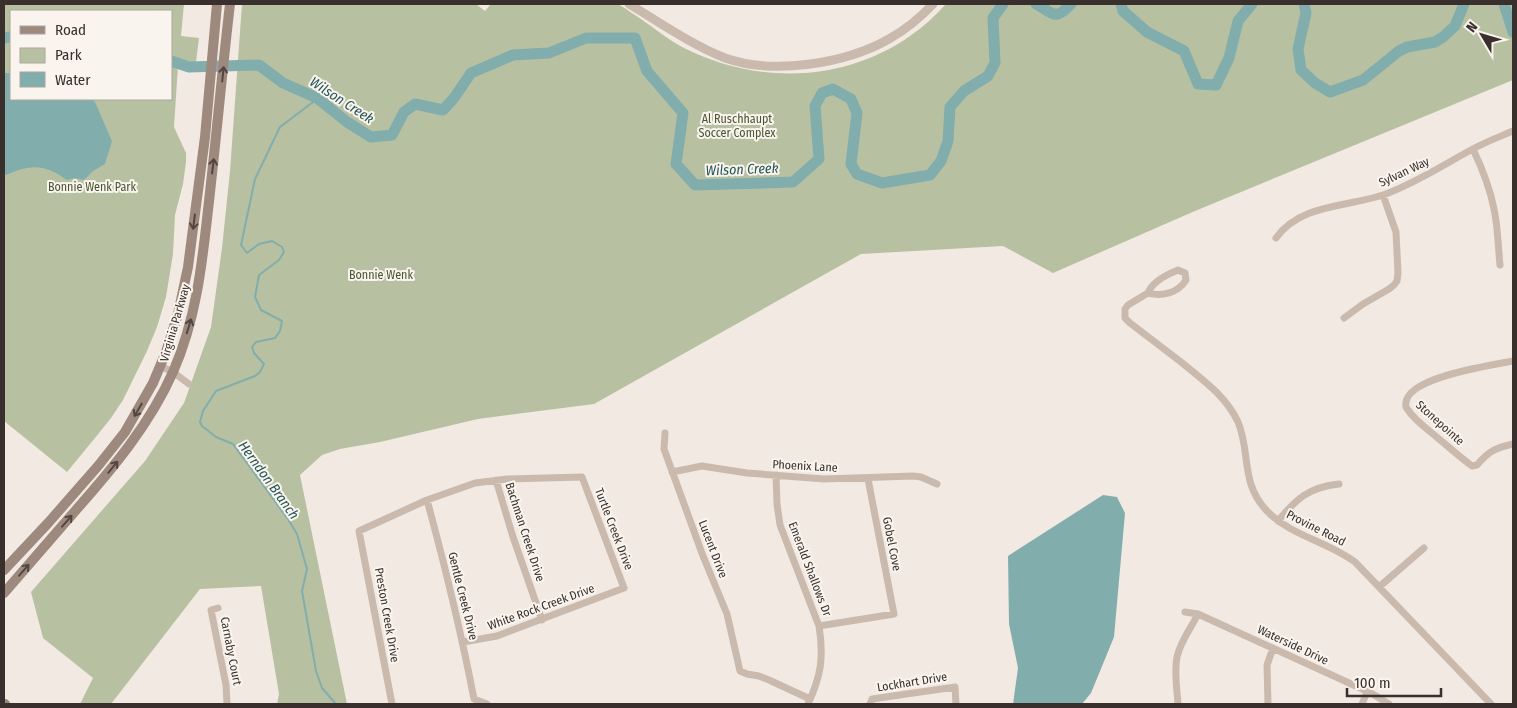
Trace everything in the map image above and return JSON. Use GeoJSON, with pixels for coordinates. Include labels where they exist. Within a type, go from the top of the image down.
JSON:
{"type":"FeatureCollection","features":[{"type":"Feature","properties":{"kind":"main road","name":"Virginia Parkway"},"geometry":{"type":"LineString","coordinates":[[4,570],[49,522],[125,432],[160,366],[172,335],[184,290],[191,248],[217,5]]}},
{"type":"Feature","properties":{"kind":"main road","name":"Virginia Parkway"},"geometry":{"type":"LineString","coordinates":[[4,593],[89,496],[132,442],[151,414],[173,372],[188,329],[199,284],[230,6]]}},
{"type":"Feature","properties":{"kind":"main road"},"geometry":{"type":"LineString","coordinates":[[79,487],[89,496]]}},
{"type":"Feature","properties":{"kind":"street"},"geometry":{"type":"LineString","coordinates":[[629,4],[711,52],[746,63],[792,66],[814,64],[869,49],[907,28],[933,4]]}},
{"type":"Feature","properties":{"kind":"street","name":"Sylvan Way"},"geometry":{"type":"LineString","coordinates":[[1276,238],[1283,228],[1315,211],[1383,194],[1412,182],[1473,149],[1513,131]]}},
{"type":"Feature","properties":{"kind":"street"},"geometry":{"type":"LineString","coordinates":[[1473,149],[1484,172],[1492,198],[1500,264]]}},
{"type":"Feature","properties":{"kind":"street"},"geometry":{"type":"LineString","coordinates":[[1344,318],[1389,289],[1397,281],[1396,232],[1383,194]]}},
{"type":"Feature","properties":{"kind":"street"},"geometry":{"type":"LineString","coordinates":[[1178,270],[1185,273],[1186,280],[1184,284],[1172,292],[1161,295],[1148,293],[1152,286],[1174,272],[1178,270]]}},
{"type":"Feature","properties":{"kind":"street","name":"Provine Road"},"geometry":{"type":"LineString","coordinates":[[1148,293],[1128,305],[1124,313],[1125,318],[1208,384],[1227,403],[1238,424],[1254,494],[1267,511],[1278,521],[1299,534],[1348,557],[1492,704]]}},
{"type":"Feature","properties":{"kind":"street","name":"Stonepointe"},"geometry":{"type":"LineString","coordinates":[[1513,361],[1460,372],[1433,380],[1414,390],[1406,402],[1407,410],[1415,418],[1472,466],[1477,465],[1483,457],[1497,448],[1513,444]]}},
{"type":"Feature","properties":{"kind":"street"},"geometry":{"type":"LineString","coordinates":[[160,366],[173,372],[189,384]]}},
{"type":"Feature","properties":{"kind":"street","name":"Lucent Drive"},"geometry":{"type":"LineString","coordinates":[[665,433],[663,439],[664,448],[703,556],[727,614],[739,669],[742,673],[764,678],[809,702]]}},
{"type":"Feature","properties":{"kind":"street","name":"Phoenix Lane"},"geometry":{"type":"LineString","coordinates":[[672,472],[702,466],[747,473],[824,479],[913,476],[921,477],[937,484]]}},
{"type":"Feature","properties":{"kind":"street","name":"Emerald Shallows Dr"},"geometry":{"type":"LineString","coordinates":[[776,476],[780,525],[819,626],[822,643],[822,659],[809,702]]}},
{"type":"Feature","properties":{"kind":"street","name":"Turtle Creek Drive"},"geometry":{"type":"LineString","coordinates":[[496,480],[582,477],[624,588]]}},
{"type":"Feature","properties":{"kind":"street","name":"Gobel Cove"},"geometry":{"type":"LineString","coordinates":[[819,626],[894,614],[868,478]]}},
{"type":"Feature","properties":{"kind":"street"},"geometry":{"type":"LineString","coordinates":[[426,500],[475,483],[496,480]]}},
{"type":"Feature","properties":{"kind":"street","name":"Bachman Creek Drive"},"geometry":{"type":"LineString","coordinates":[[496,480],[513,537],[542,620]]}},
{"type":"Feature","properties":{"kind":"street"},"geometry":{"type":"LineString","coordinates":[[1278,521],[1292,504],[1308,492],[1320,487],[1339,484]]}},
{"type":"Feature","properties":{"kind":"street","name":"Preston Creek Drive"},"geometry":{"type":"LineString","coordinates":[[392,704],[360,531],[426,500]]}},
{"type":"Feature","properties":{"kind":"street","name":"Gentle Creek Drive"},"geometry":{"type":"LineString","coordinates":[[426,500],[448,579],[474,699],[487,704]]}},
{"type":"Feature","properties":{"kind":"street"},"geometry":{"type":"LineString","coordinates":[[1379,587],[1424,548]]}},
{"type":"Feature","properties":{"kind":"street","name":"White Rock Creek Drive"},"geometry":{"type":"LineString","coordinates":[[463,642],[497,636],[624,588]]}},
{"type":"Feature","properties":{"kind":"street","name":"Carnaby Court"},"geometry":{"type":"LineString","coordinates":[[218,608],[211,610],[228,704]]}},
{"type":"Feature","properties":{"kind":"street","name":"Waterside Drive"},"geometry":{"type":"LineString","coordinates":[[1186,612],[1198,614],[1368,692],[1389,704]]}},
{"type":"Feature","properties":{"kind":"street"},"geometry":{"type":"LineString","coordinates":[[1178,704],[1177,657],[1180,647],[1198,614]]}},
{"type":"Feature","properties":{"kind":"street"},"geometry":{"type":"LineString","coordinates":[[1268,704],[1267,665],[1273,648]]}},
{"type":"Feature","properties":{"kind":"street","name":"Lockhart Drive"},"geometry":{"type":"LineString","coordinates":[[871,702],[955,687],[956,704]]}},
{"type":"Feature","properties":{"kind":"street"},"geometry":{"type":"LineString","coordinates":[[1362,704],[1368,692]]}},
{"type":"Feature","properties":{"kind":"green space"},"geometry":{"type":"Polygon","coordinates":[[[611,3],[623,7],[686,49],[713,60],[770,73],[800,73],[828,70],[857,63],[884,51],[915,33],[946,4],[1513,4],[1513,80],[1195,211],[1053,273],[1003,246],[861,254],[594,404],[478,419],[380,442],[340,449],[322,455],[300,475],[347,704],[277,704],[279,694],[261,586],[200,589],[111,704],[80,704],[93,678],[43,638],[31,592],[145,461],[184,403],[211,327],[230,171],[242,4],[476,4],[485,11],[491,4],[611,3]]]}},
{"type":"Feature","properties":{"kind":"green space","name":"Bonnie Wenk Park"},"geometry":{"type":"Polygon","coordinates":[[[4,4],[184,4],[181,36],[199,38],[195,70],[178,66],[174,127],[186,153],[186,162],[183,184],[175,215],[173,254],[166,297],[147,351],[123,400],[111,418],[67,472],[4,421],[4,4]]]}},
{"type":"Feature","properties":{"kind":"water"},"geometry":{"type":"Polygon","coordinates":[[[4,73],[10,73],[10,100],[92,100],[95,102],[112,141],[105,164],[93,171],[84,180],[75,178],[67,180],[51,171],[37,167],[23,169],[6,175],[4,172],[4,73]]]}},
{"type":"Feature","properties":{"kind":"water"},"geometry":{"type":"Polygon","coordinates":[[[1103,495],[1117,497],[1125,513],[1114,637],[1091,693],[1082,704],[1013,704],[1018,668],[1009,624],[1008,556],[1103,495]]]}},
{"type":"Feature","properties":{"kind":"waterway","name":"Wilson Creek"},"geometry":{"type":"LineString","coordinates":[[172,61],[189,67],[259,65],[283,83],[317,98],[347,122],[371,137],[392,135],[404,112],[415,104],[443,110],[454,98],[471,73],[513,55],[549,53],[586,38],[635,38],[647,71],[683,113],[676,164],[695,185],[793,182],[819,159],[815,106],[822,93],[833,89],[851,99],[857,113],[851,164],[857,174],[882,183],[930,175],[941,161],[948,141],[950,107],[964,91],[988,76],[995,63],[993,18],[1003,4]]}},
{"type":"Feature","properties":{"kind":"waterway","name":"Wilson Creek"},"geometry":{"type":"LineString","coordinates":[[1036,4],[1054,14],[1061,13],[1071,4]]}},
{"type":"Feature","properties":{"kind":"waterway","name":"Wilson Creek"},"geometry":{"type":"LineString","coordinates":[[1121,4],[1123,11],[1147,32],[1184,51],[1198,84],[1216,85],[1229,58],[1238,21],[1252,4]]}},
{"type":"Feature","properties":{"kind":"waterway","name":"Wilson Creek"},"geometry":{"type":"LineString","coordinates":[[1304,4],[1306,13],[1298,49],[1301,70],[1315,83],[1330,92],[1363,80],[1399,51],[1407,47],[1435,42],[1443,37],[1455,26],[1464,4]]}},
{"type":"Feature","properties":{"kind":"waterway","name":"Wilson Creek"},"geometry":{"type":"LineString","coordinates":[[1504,4],[1513,32]]}},
{"type":"Feature","properties":{"kind":"waterway","name":"Wilson Creek"},"geometry":{"type":"LineString","coordinates":[[4,38],[10,37]]}},
{"type":"Feature","properties":{"kind":"waterway","name":"Herndon Branch"},"geometry":{"type":"LineString","coordinates":[[317,99],[280,127],[255,179],[241,245],[247,253],[259,244],[272,241],[282,247],[284,252],[279,260],[259,275],[255,297],[261,310],[282,321],[280,331],[275,338],[256,342],[252,347],[254,353],[264,364],[260,372],[255,376],[216,391],[203,411],[200,422],[202,426],[216,437],[233,444],[297,534],[307,569],[302,591],[316,671],[322,688],[336,704]]}},
{"type":"Feature","properties":{"kind":"park label","name":"Al Ruschhaupt Soccer Complex"},"geometry":{"type":"Point","coordinates":[737,126]}},
{"type":"Feature","properties":{"kind":"park label","name":"Bonnie Wenk"},"geometry":{"type":"Point","coordinates":[381,275]}}]}
